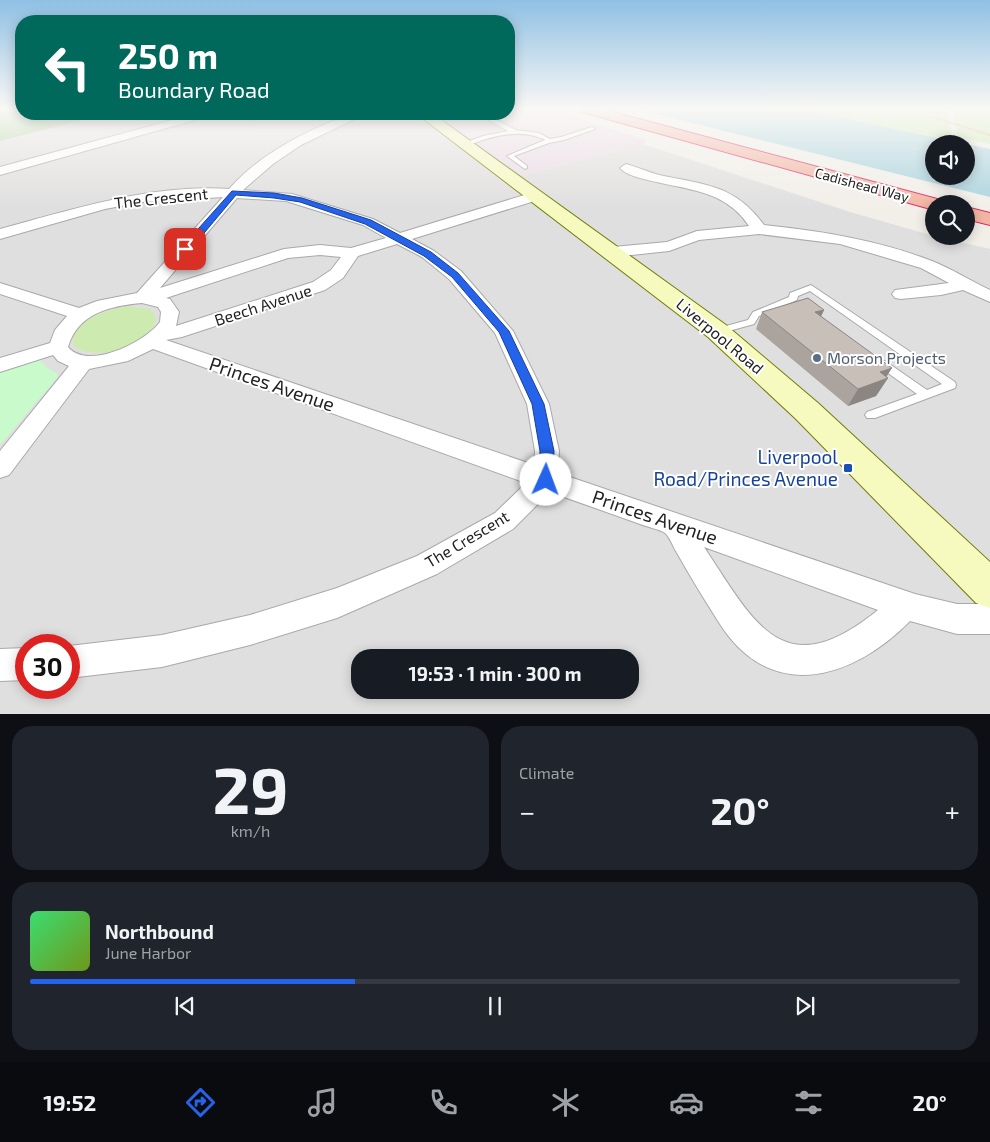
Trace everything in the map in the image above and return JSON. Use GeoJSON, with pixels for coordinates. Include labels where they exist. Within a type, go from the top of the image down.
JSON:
{"type":"FeatureCollection","features":[{"type":"Feature","properties":{"kind":"highway","name":"Cadishead Way"},"geometry":{"type":"LineString","coordinates":[[709,142],[925,202]]}},
{"type":"Feature","properties":{"kind":"highway"},"geometry":{"type":"LineString","coordinates":[[975,215],[990,219]]}},
{"type":"Feature","properties":{"kind":"main road","name":"Liverpool Road"},"geometry":{"type":"LineString","coordinates":[[466,144],[717,331],[808,411],[990,589]]}},
{"type":"Feature","properties":{"kind":"street"},"geometry":{"type":"LineString","coordinates":[[0,171],[102,142]]}},
{"type":"Feature","properties":{"kind":"street"},"geometry":{"type":"LineString","coordinates":[[147,298],[234,193],[258,169],[296,142]]}},
{"type":"Feature","properties":{"kind":"street"},"geometry":{"type":"LineString","coordinates":[[631,173],[716,192],[742,207],[759,229]]}},
{"type":"Feature","properties":{"kind":"street","name":"The Crescent"},"geometry":{"type":"LineString","coordinates":[[0,234],[65,214],[142,198],[188,193],[274,195],[302,200],[368,222],[428,254],[455,275],[504,331],[538,404],[547,451],[546,480],[504,521],[427,565],[337,603],[250,630],[162,651],[80,661]]}},
{"type":"Feature","properties":{"kind":"street"},"geometry":{"type":"LineString","coordinates":[[0,468],[84,362],[66,357],[58,347],[59,336],[81,315],[108,303],[122,299],[147,298],[284,254],[320,250],[352,253],[536,196]]}},
{"type":"Feature","properties":{"kind":"street"},"geometry":{"type":"LineString","coordinates":[[613,252],[669,246],[697,236],[759,229],[841,239],[876,248],[927,265],[990,297]]}},
{"type":"Feature","properties":{"kind":"street"},"geometry":{"type":"LineString","coordinates":[[635,269],[658,256],[669,246]]}},
{"type":"Feature","properties":{"kind":"street","name":"Beech Avenue"},"geometry":{"type":"LineString","coordinates":[[84,362],[115,358],[131,353],[156,338],[320,286],[337,274],[352,253]]}},
{"type":"Feature","properties":{"kind":"street"},"geometry":{"type":"LineString","coordinates":[[901,293],[941,290],[967,284]]}},
{"type":"Feature","properties":{"kind":"street"},"geometry":{"type":"LineString","coordinates":[[0,288],[81,315]]}},
{"type":"Feature","properties":{"kind":"street"},"geometry":{"type":"LineString","coordinates":[[147,298],[164,304],[170,312],[169,322],[156,338]]}},
{"type":"Feature","properties":{"kind":"street","name":"Princes Avenue"},"geometry":{"type":"LineString","coordinates":[[156,338],[546,480],[905,605],[939,616],[960,620],[990,619]]}},
{"type":"Feature","properties":{"kind":"street"},"geometry":{"type":"LineString","coordinates":[[0,365],[58,347]]}},
{"type":"Feature","properties":{"kind":"street"},"geometry":{"type":"LineString","coordinates":[[674,523],[736,622],[761,647],[778,655],[796,660],[819,660],[854,647],[886,625],[905,605]]}},
{"type":"Feature","properties":{"kind":"street"},"geometry":{"type":"LineString","coordinates":[[0,665],[15,664]]}},
{"type":"Feature","properties":{"kind":"lane"},"geometry":{"type":"LineString","coordinates":[[466,144],[471,142]]}},
{"type":"Feature","properties":{"kind":"lane"},"geometry":{"type":"LineString","coordinates":[[524,167],[510,156],[545,142]]}},
{"type":"Feature","properties":{"kind":"lane"},"geometry":{"type":"LineString","coordinates":[[717,331],[751,322],[756,314],[797,301],[793,295],[811,288],[951,385],[871,415]]}},
{"type":"Feature","properties":{"kind":"lane"},"geometry":{"type":"LineString","coordinates":[[871,355],[925,394]]}},
{"type":"Feature","properties":{"kind":"shaded area"},"geometry":{"type":"Polygon","coordinates":[[[0,142],[473,142],[523,175],[643,144],[850,212],[925,233],[925,245],[973,245],[990,249],[990,714],[0,714],[0,142]]]}},
{"type":"Feature","properties":{"kind":"shaded area"},"geometry":{"type":"Polygon","coordinates":[[[473,142],[645,142],[643,144],[523,175],[473,142]]]}},
{"type":"Feature","properties":{"kind":"green space"},"geometry":{"type":"Polygon","coordinates":[[[128,306],[150,309],[156,317],[153,327],[146,336],[123,349],[109,352],[96,353],[84,351],[74,346],[73,337],[83,323],[101,313],[128,306]]]}},
{"type":"Feature","properties":{"kind":"green space"},"geometry":{"type":"Polygon","coordinates":[[[39,358],[46,367],[58,374],[57,378],[0,445],[0,370],[39,358]]]}},
{"type":"Feature","properties":{"kind":"water"},"geometry":{"type":"Polygon","coordinates":[[[770,142],[925,142],[925,181],[770,142]]]}},
{"type":"Feature","properties":{"kind":"water"},"geometry":{"type":"Polygon","coordinates":[[[975,146],[990,149],[990,197],[942,185],[975,185],[975,146]]]}},
{"type":"Feature","properties":{"kind":"building"},"geometry":{"type":"Polygon","coordinates":[[[808,298],[824,310],[815,312],[892,368],[880,372],[888,378],[858,389],[762,312],[808,298]]]}},
{"type":"Feature","properties":{"kind":"place","name":"Morson Projects"},"geometry":{"type":"Point","coordinates":[817,358]}},
{"type":"Feature","properties":{"kind":"place","name":"Liverpool Road/Princes Avenue"},"geometry":{"type":"Point","coordinates":[848,468]}},
{"type":"Feature","properties":{"kind":"route"},"geometry":{"type":"LineString","coordinates":[[185,249],[234,193],[274,195],[302,200],[368,222],[428,254],[455,275],[480,301],[504,331],[538,404],[547,451],[546,480]]}}]}
